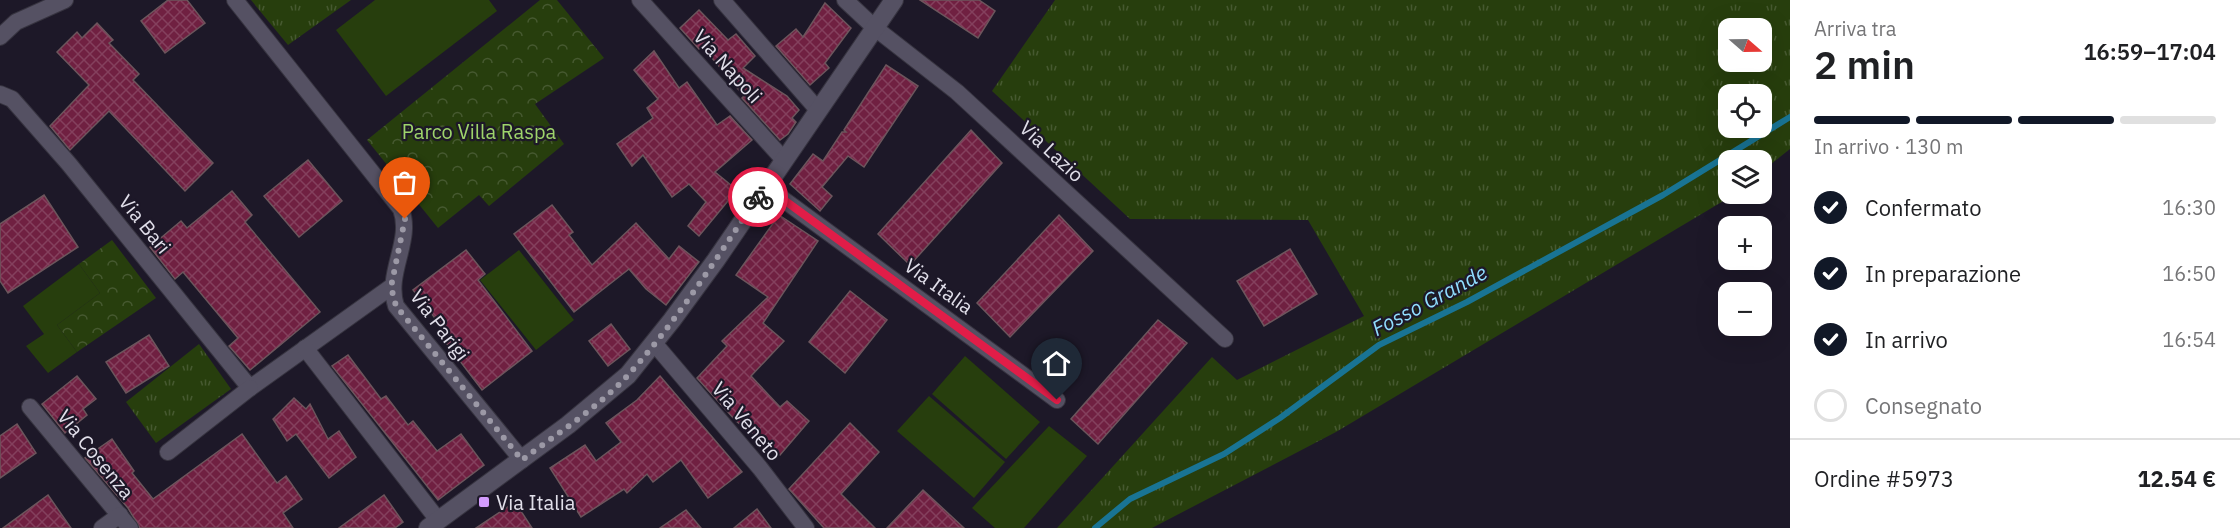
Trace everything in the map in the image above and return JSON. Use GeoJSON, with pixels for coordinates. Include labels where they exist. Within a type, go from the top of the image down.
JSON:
{"type":"FeatureCollection","features":[{"type":"Feature","properties":{"kind":"main road"},"geometry":{"type":"LineString","coordinates":[[433,524],[522,460],[628,375],[654,343],[784,160],[894,0]]}},
{"type":"Feature","properties":{"kind":"street"},"geometry":{"type":"LineString","coordinates":[[0,37],[16,22],[65,0]]}},
{"type":"Feature","properties":{"kind":"street","name":"Via Parigi"},"geometry":{"type":"LineString","coordinates":[[235,0],[401,209],[404,228],[391,287],[396,306],[408,324],[522,460]]}},
{"type":"Feature","properties":{"kind":"street","name":"Via Napoli"},"geometry":{"type":"LineString","coordinates":[[640,0],[784,160]]}},
{"type":"Feature","properties":{"kind":"street"},"geometry":{"type":"LineString","coordinates":[[722,0],[818,110]]}},
{"type":"Feature","properties":{"kind":"street","name":"Via Lazio"},"geometry":{"type":"LineString","coordinates":[[845,0],[875,28],[957,92],[1225,339]]}},
{"type":"Feature","properties":{"kind":"street","name":"Via Bari"},"geometry":{"type":"LineString","coordinates":[[0,94],[12,99],[63,157],[250,388]]}},
{"type":"Feature","properties":{"kind":"street","name":"Via Italia"},"geometry":{"type":"LineString","coordinates":[[765,186],[1057,400]]}},
{"type":"Feature","properties":{"kind":"street"},"geometry":{"type":"LineString","coordinates":[[168,452],[250,388],[391,287]]}},
{"type":"Feature","properties":{"kind":"street","name":"Via Veneto"},"geometry":{"type":"LineString","coordinates":[[654,343],[760,468],[806,528]]}},
{"type":"Feature","properties":{"kind":"street"},"geometry":{"type":"LineString","coordinates":[[305,348],[433,524]]}},
{"type":"Feature","properties":{"kind":"street","name":"Via Cosenza"},"geometry":{"type":"LineString","coordinates":[[30,407],[125,522]]}},
{"type":"Feature","properties":{"kind":"street"},"geometry":{"type":"LineString","coordinates":[[102,528],[125,522]]}},
{"type":"Feature","properties":{"kind":"green space"},"geometry":{"type":"Polygon","coordinates":[[[251,0],[351,0],[288,45],[251,0]]]}},
{"type":"Feature","properties":{"kind":"green space"},"geometry":{"type":"Polygon","coordinates":[[[375,0],[489,0],[497,11],[386,96],[336,30],[375,0]]]}},
{"type":"Feature","properties":{"kind":"green space","name":"Parco Villa Raspa"},"geometry":{"type":"Polygon","coordinates":[[[540,0],[557,0],[604,58],[535,104],[564,144],[489,206],[479,195],[438,228],[367,140],[540,0]]]}},
{"type":"Feature","properties":{"kind":"green space"},"geometry":{"type":"Polygon","coordinates":[[[1055,0],[1790,0],[1790,149],[1772,163],[1772,150],[1718,150],[1718,204],[1336,432],[1152,528],[1057,528],[1212,357],[1237,380],[1364,316],[1308,220],[1130,219],[992,91],[1055,0]]]}},
{"type":"Feature","properties":{"kind":"green space"},"geometry":{"type":"Polygon","coordinates":[[[112,240],[156,298],[77,352],[57,325],[100,293],[79,264],[112,240]]]}},
{"type":"Feature","properties":{"kind":"green space"},"geometry":{"type":"Polygon","coordinates":[[[519,250],[574,320],[536,350],[480,280],[519,250]]]}},
{"type":"Feature","properties":{"kind":"green space"},"geometry":{"type":"Polygon","coordinates":[[[79,264],[100,293],[57,325],[77,352],[48,373],[26,346],[44,334],[23,306],[79,264]]]}},
{"type":"Feature","properties":{"kind":"green space"},"geometry":{"type":"Polygon","coordinates":[[[199,344],[231,389],[156,443],[126,402],[199,344]]]}},
{"type":"Feature","properties":{"kind":"green space"},"geometry":{"type":"Polygon","coordinates":[[[965,356],[1040,422],[1006,459],[932,394],[965,356]]]}},
{"type":"Feature","properties":{"kind":"green space"},"geometry":{"type":"Polygon","coordinates":[[[929,396],[1005,462],[974,498],[897,431],[929,396]]]}},
{"type":"Feature","properties":{"kind":"green space"},"geometry":{"type":"Polygon","coordinates":[[[1049,426],[1087,456],[1024,528],[995,528],[972,508],[1049,426]]]}},
{"type":"Feature","properties":{"kind":"building"},"geometry":{"type":"Polygon","coordinates":[[[168,0],[187,0],[205,23],[165,53],[141,21],[168,0]]]}},
{"type":"Feature","properties":{"kind":"building"},"geometry":{"type":"Polygon","coordinates":[[[920,0],[979,0],[995,11],[978,38],[920,0]]]}},
{"type":"Feature","properties":{"kind":"building"},"geometry":{"type":"Polygon","coordinates":[[[825,3],[851,28],[825,63],[829,68],[810,85],[776,46],[796,29],[803,37],[825,3]]]}},
{"type":"Feature","properties":{"kind":"building"},"geometry":{"type":"Polygon","coordinates":[[[699,10],[728,40],[736,34],[755,56],[743,68],[787,96],[799,110],[792,118],[796,122],[788,134],[780,140],[742,98],[744,96],[702,46],[699,49],[680,28],[699,10]]]}},
{"type":"Feature","properties":{"kind":"building"},"geometry":{"type":"Polygon","coordinates":[[[97,23],[113,40],[109,43],[139,74],[133,80],[213,163],[185,191],[109,111],[70,150],[50,126],[89,85],[57,52],[77,32],[82,38],[97,23]]]}},
{"type":"Feature","properties":{"kind":"building"},"geometry":{"type":"Polygon","coordinates":[[[654,51],[679,88],[687,82],[717,125],[730,116],[752,140],[715,172],[737,190],[699,236],[688,226],[706,202],[689,184],[672,197],[643,155],[632,166],[617,144],[653,118],[647,108],[658,99],[634,70],[654,51]]]}},
{"type":"Feature","properties":{"kind":"building"},"geometry":{"type":"Polygon","coordinates":[[[886,65],[918,86],[864,167],[848,156],[822,187],[832,196],[820,211],[790,184],[813,154],[823,161],[842,132],[846,132],[844,130],[886,65]]]}},
{"type":"Feature","properties":{"kind":"building"},"geometry":{"type":"Polygon","coordinates":[[[971,130],[1002,163],[910,265],[878,234],[971,130]]]}},
{"type":"Feature","properties":{"kind":"building"},"geometry":{"type":"Polygon","coordinates":[[[308,160],[342,201],[299,237],[264,196],[308,160]]]}},
{"type":"Feature","properties":{"kind":"building"},"geometry":{"type":"Polygon","coordinates":[[[232,191],[252,215],[245,222],[320,312],[250,370],[229,346],[238,338],[183,272],[175,279],[150,247],[181,221],[187,228],[232,191]]]}},
{"type":"Feature","properties":{"kind":"building"},"geometry":{"type":"Polygon","coordinates":[[[44,195],[78,247],[8,293],[0,281],[0,224],[44,195]]]}},
{"type":"Feature","properties":{"kind":"building"},"geometry":{"type":"Polygon","coordinates":[[[552,205],[573,232],[569,235],[592,265],[636,223],[669,259],[679,246],[699,262],[666,305],[646,289],[629,269],[574,312],[514,234],[552,205]]]}},
{"type":"Feature","properties":{"kind":"building"},"geometry":{"type":"Polygon","coordinates":[[[779,215],[818,241],[763,323],[784,341],[751,376],[780,407],[787,401],[809,421],[780,455],[736,421],[697,378],[727,346],[722,341],[768,297],[736,275],[779,215]]]}},
{"type":"Feature","properties":{"kind":"building"},"geometry":{"type":"Polygon","coordinates":[[[1059,215],[1093,251],[1010,337],[977,303],[1059,215]]]}},
{"type":"Feature","properties":{"kind":"building"},"geometry":{"type":"Polygon","coordinates":[[[1290,249],[1317,294],[1264,326],[1237,281],[1290,249]]]}},
{"type":"Feature","properties":{"kind":"building"},"geometry":{"type":"Polygon","coordinates":[[[466,250],[485,274],[478,280],[532,351],[482,390],[440,335],[445,331],[413,290],[466,250]]]}},
{"type":"Feature","properties":{"kind":"building"},"geometry":{"type":"Polygon","coordinates":[[[850,291],[887,320],[845,373],[809,342],[850,291]]]}},
{"type":"Feature","properties":{"kind":"building"},"geometry":{"type":"Polygon","coordinates":[[[1158,320],[1187,343],[1098,444],[1071,419],[1158,320]]]}},
{"type":"Feature","properties":{"kind":"building"},"geometry":{"type":"Polygon","coordinates":[[[611,324],[630,349],[608,366],[589,341],[611,324]]]}},
{"type":"Feature","properties":{"kind":"building"},"geometry":{"type":"Polygon","coordinates":[[[149,335],[169,366],[126,393],[106,362],[149,335]]]}},
{"type":"Feature","properties":{"kind":"building"},"geometry":{"type":"Polygon","coordinates":[[[348,355],[381,399],[386,396],[408,425],[413,421],[437,451],[461,434],[484,465],[438,500],[332,366],[348,355]]]}},
{"type":"Feature","properties":{"kind":"building"},"geometry":{"type":"Polygon","coordinates":[[[77,376],[96,399],[83,409],[87,415],[65,433],[42,404],[77,376]]]}},
{"type":"Feature","properties":{"kind":"building"},"geometry":{"type":"Polygon","coordinates":[[[660,376],[742,472],[708,498],[681,460],[653,482],[647,474],[627,493],[624,489],[581,517],[550,468],[585,445],[596,461],[621,442],[606,423],[637,400],[660,376]]]}},
{"type":"Feature","properties":{"kind":"building"},"geometry":{"type":"Polygon","coordinates":[[[294,398],[306,409],[310,404],[328,439],[339,431],[356,457],[329,478],[296,434],[287,441],[273,419],[294,398]]]}},
{"type":"Feature","properties":{"kind":"building"},"geometry":{"type":"Polygon","coordinates":[[[850,423],[879,452],[841,494],[875,528],[824,528],[789,489],[850,423]]]}},
{"type":"Feature","properties":{"kind":"building"},"geometry":{"type":"Polygon","coordinates":[[[17,424],[36,453],[0,478],[0,436],[17,424]]]}},
{"type":"Feature","properties":{"kind":"building"},"geometry":{"type":"Polygon","coordinates":[[[242,434],[277,483],[286,476],[302,499],[283,513],[293,528],[140,528],[128,508],[85,458],[112,439],[134,471],[132,473],[153,499],[242,434]]]}},
{"type":"Feature","properties":{"kind":"building"},"geometry":{"type":"Polygon","coordinates":[[[923,490],[964,528],[887,528],[923,490]]]}},
{"type":"Feature","properties":{"kind":"building"},"geometry":{"type":"Polygon","coordinates":[[[48,495],[71,528],[3,528],[48,495]]]}},
{"type":"Feature","properties":{"kind":"building"},"geometry":{"type":"Polygon","coordinates":[[[384,495],[403,522],[395,528],[339,528],[384,495]]]}},
{"type":"Feature","properties":{"kind":"building"},"geometry":{"type":"Polygon","coordinates":[[[515,502],[532,528],[476,528],[515,502]]]}},
{"type":"Feature","properties":{"kind":"building"},"geometry":{"type":"Polygon","coordinates":[[[757,509],[771,528],[734,528],[757,509]]]}},
{"type":"Feature","properties":{"kind":"building"},"geometry":{"type":"Polygon","coordinates":[[[686,510],[701,528],[660,528],[686,510]]]}},
{"type":"Feature","properties":{"kind":"waterway","name":"Fosso Grande"},"geometry":{"type":"LineString","coordinates":[[1095,528],[1130,499],[1224,454],[1280,418],[1379,345],[1467,302],[1663,195],[1790,117]]}},
{"type":"Feature","properties":{"kind":"way so far"},"geometry":{"type":"LineString","coordinates":[[405,219],[391,287],[396,306],[408,324],[522,460],[584,413],[628,375],[716,260],[758,197]]}},
{"type":"Feature","properties":{"kind":"place","name":"Via Italia"},"geometry":{"type":"Point","coordinates":[484,502]}},
{"type":"Feature","properties":{"kind":"route"},"geometry":{"type":"LineString","coordinates":[[758,197],[765,186],[1057,400]]}}]}
